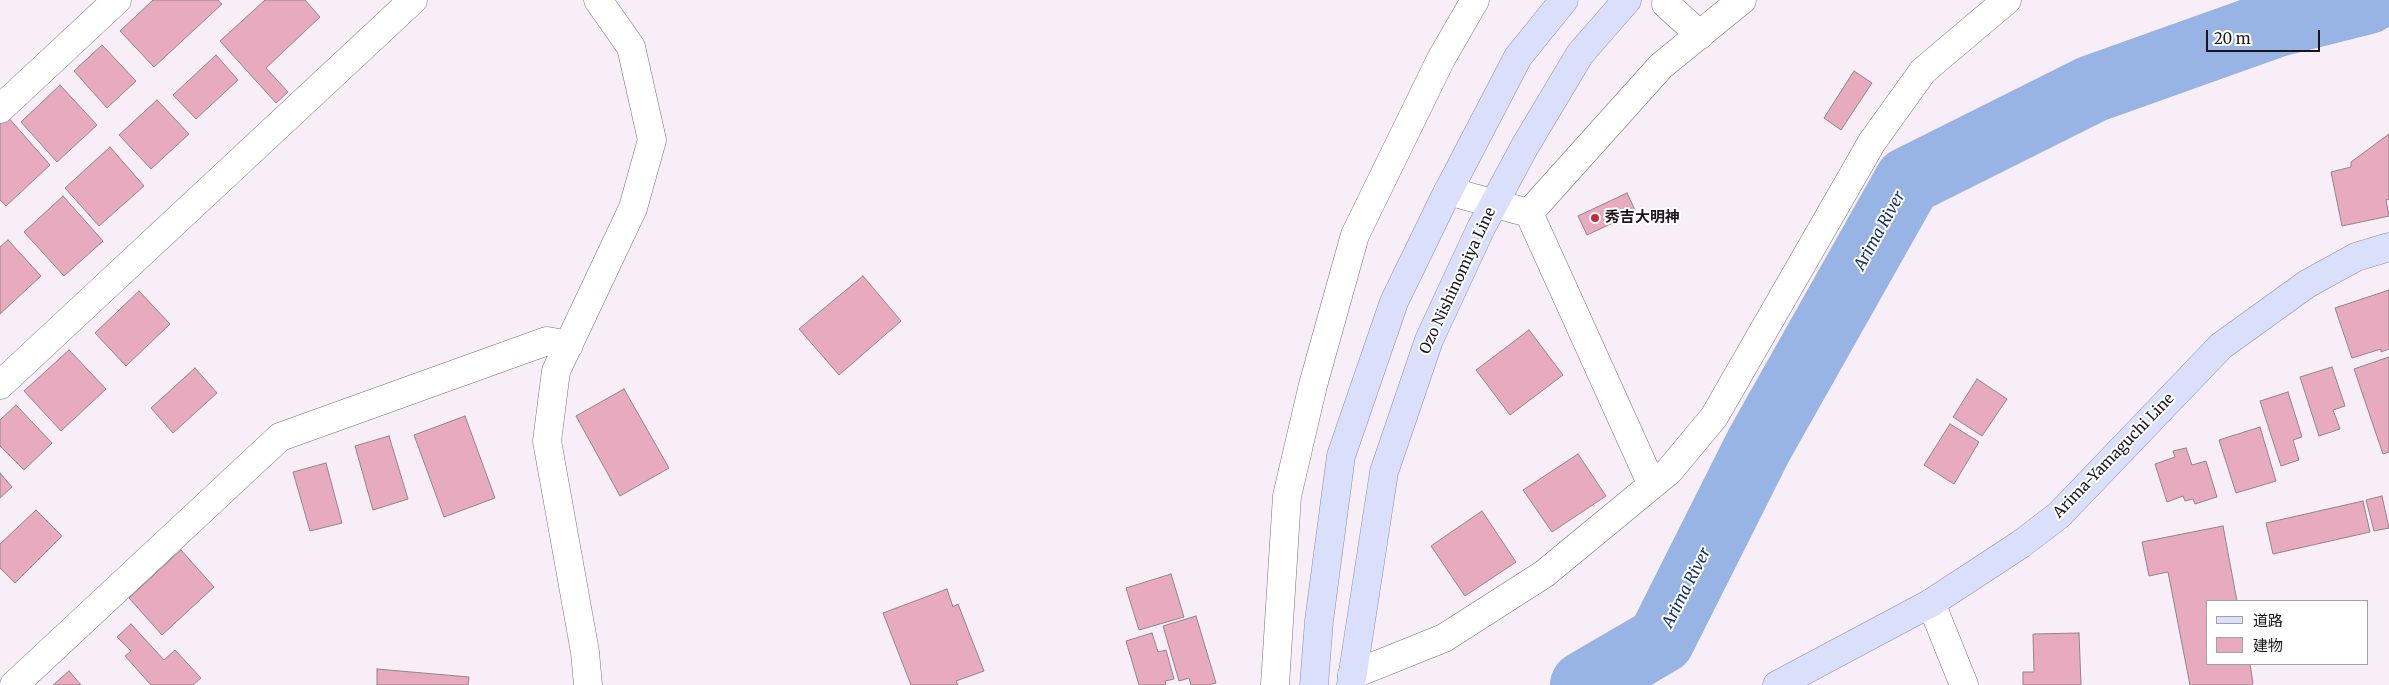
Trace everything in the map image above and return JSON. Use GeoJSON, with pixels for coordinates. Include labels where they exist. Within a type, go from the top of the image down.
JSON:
{"type":"FeatureCollection","features":[{"type":"Feature","properties":{"kind":"main road"},"geometry":{"type":"LineString","coordinates":[[1314,685],[1319,621],[1341,456],[1394,302],[1448,191],[1518,57],[1564,0]]}},
{"type":"Feature","properties":{"kind":"main road","name":"Ozo Nishinomiya Line"},"geometry":{"type":"LineString","coordinates":[[1352,680],[1384,472],[1428,340],[1494,203],[1525,146],[1580,54],[1627,0]]}},
{"type":"Feature","properties":{"kind":"main road","name":"Arima-Yamaguchi Line"},"geometry":{"type":"LineString","coordinates":[[1777,685],[1931,603],[2021,544],[2059,515],[2221,346],[2307,284],[2356,257],[2389,246]]}},
{"type":"Feature","properties":{"kind":"street"},"geometry":{"type":"LineString","coordinates":[[0,109],[117,0]]}},
{"type":"Feature","properties":{"kind":"street"},"geometry":{"type":"LineString","coordinates":[[0,385],[413,0]]}},
{"type":"Feature","properties":{"kind":"street"},"geometry":{"type":"LineString","coordinates":[[588,685],[585,652],[547,441],[556,371],[633,208],[652,140],[631,47],[598,0]]}},
{"type":"Feature","properties":{"kind":"street"},"geometry":{"type":"LineString","coordinates":[[1275,685],[1287,496],[1313,386],[1355,234],[1441,59],[1475,0]]}},
{"type":"Feature","properties":{"kind":"street"},"geometry":{"type":"LineString","coordinates":[[1529,213],[1661,66],[1742,0]]}},
{"type":"Feature","properties":{"kind":"street"},"geometry":{"type":"LineString","coordinates":[[1352,680],[1444,638],[1544,574],[1669,471],[1714,417],[1872,142],[1923,71],[2007,0]]}},
{"type":"Feature","properties":{"kind":"street"},"geometry":{"type":"LineString","coordinates":[[1666,4],[1700,35]]}},
{"type":"Feature","properties":{"kind":"street"},"geometry":{"type":"LineString","coordinates":[[1448,191],[1529,213],[1652,485]]}},
{"type":"Feature","properties":{"kind":"street"},"geometry":{"type":"LineString","coordinates":[[14,685],[280,437],[546,341],[569,345]]}},
{"type":"Feature","properties":{"kind":"street"},"geometry":{"type":"LineString","coordinates":[[1931,603],[1964,685]]}},
{"type":"Feature","properties":{"kind":"building"},"geometry":{"type":"Polygon","coordinates":[[[153,0],[218,0],[222,4],[154,67],[120,31],[153,0]]]}},
{"type":"Feature","properties":{"kind":"building"},"geometry":{"type":"Polygon","coordinates":[[[265,0],[305,0],[320,17],[266,68],[288,92],[276,103],[220,41],[265,0]]]}},
{"type":"Feature","properties":{"kind":"building"},"geometry":{"type":"Polygon","coordinates":[[[102,45],[136,81],[107,108],[74,71],[102,45]]]}},
{"type":"Feature","properties":{"kind":"building"},"geometry":{"type":"Polygon","coordinates":[[[216,55],[238,80],[196,119],[173,95],[216,55]]]}},
{"type":"Feature","properties":{"kind":"building"},"geometry":{"type":"Polygon","coordinates":[[[1854,71],[1872,83],[1841,130],[1824,118],[1854,71]]]}},
{"type":"Feature","properties":{"kind":"building"},"geometry":{"type":"Polygon","coordinates":[[[60,85],[97,125],[57,162],[21,122],[60,85]]]}},
{"type":"Feature","properties":{"kind":"building"},"geometry":{"type":"Polygon","coordinates":[[[157,100],[189,134],[151,169],[119,135],[157,100]]]}},
{"type":"Feature","properties":{"kind":"building"},"geometry":{"type":"Polygon","coordinates":[[[7,116],[50,165],[6,206],[0,200],[0,123],[7,116]]]}},
{"type":"Feature","properties":{"kind":"building"},"geometry":{"type":"Polygon","coordinates":[[[2389,134],[2389,199],[2386,200],[2389,216],[2342,226],[2331,172],[2351,167],[2351,162],[2389,134]]]}},
{"type":"Feature","properties":{"kind":"building"},"geometry":{"type":"Polygon","coordinates":[[[110,147],[144,186],[99,226],[65,188],[110,147]]]}},
{"type":"Feature","properties":{"kind":"building"},"geometry":{"type":"Polygon","coordinates":[[[1627,193],[1636,212],[1587,235],[1578,216],[1627,193]]]}},
{"type":"Feature","properties":{"kind":"building"},"geometry":{"type":"Polygon","coordinates":[[[63,196],[103,241],[64,276],[24,232],[63,196]]]}},
{"type":"Feature","properties":{"kind":"building"},"geometry":{"type":"Polygon","coordinates":[[[8,240],[41,276],[0,314],[0,247],[8,240]]]}},
{"type":"Feature","properties":{"kind":"building"},"geometry":{"type":"Polygon","coordinates":[[[863,276],[901,321],[839,375],[799,329],[863,276]]]}},
{"type":"Feature","properties":{"kind":"building"},"geometry":{"type":"Polygon","coordinates":[[[2389,290],[2389,349],[2381,352],[2381,349],[2352,358],[2335,308],[2389,290]]]}},
{"type":"Feature","properties":{"kind":"building"},"geometry":{"type":"Polygon","coordinates":[[[139,291],[170,324],[126,366],[95,333],[139,291]]]}},
{"type":"Feature","properties":{"kind":"building"},"geometry":{"type":"Polygon","coordinates":[[[1529,330],[1563,375],[1510,415],[1476,370],[1529,330]]]}},
{"type":"Feature","properties":{"kind":"building"},"geometry":{"type":"Polygon","coordinates":[[[69,350],[106,389],[61,431],[24,391],[69,350]]]}},
{"type":"Feature","properties":{"kind":"building"},"geometry":{"type":"Polygon","coordinates":[[[2389,357],[2389,452],[2383,454],[2354,369],[2389,357]]]}},
{"type":"Feature","properties":{"kind":"building"},"geometry":{"type":"Polygon","coordinates":[[[2332,367],[2345,406],[2333,410],[2340,429],[2319,436],[2300,377],[2332,367]]]}},
{"type":"Feature","properties":{"kind":"building"},"geometry":{"type":"Polygon","coordinates":[[[195,368],[217,393],[173,433],[151,408],[195,368]]]}},
{"type":"Feature","properties":{"kind":"building"},"geometry":{"type":"Polygon","coordinates":[[[1977,379],[2007,399],[1982,436],[1953,417],[1977,379]]]}},
{"type":"Feature","properties":{"kind":"building"},"geometry":{"type":"Polygon","coordinates":[[[624,389],[669,468],[620,496],[576,416],[624,389]]]}},
{"type":"Feature","properties":{"kind":"building"},"geometry":{"type":"Polygon","coordinates":[[[2288,392],[2302,437],[2293,440],[2299,460],[2281,466],[2260,401],[2288,392]]]}},
{"type":"Feature","properties":{"kind":"building"},"geometry":{"type":"Polygon","coordinates":[[[16,405],[52,443],[24,470],[0,446],[0,420],[16,405]]]}},
{"type":"Feature","properties":{"kind":"building"},"geometry":{"type":"Polygon","coordinates":[[[465,416],[495,498],[444,517],[414,435],[465,416]]]}},
{"type":"Feature","properties":{"kind":"building"},"geometry":{"type":"Polygon","coordinates":[[[1950,424],[1979,442],[1954,484],[1924,465],[1950,424]]]}},
{"type":"Feature","properties":{"kind":"building"},"geometry":{"type":"Polygon","coordinates":[[[2260,427],[2276,481],[2236,493],[2219,440],[2260,427]]]}},
{"type":"Feature","properties":{"kind":"building"},"geometry":{"type":"Polygon","coordinates":[[[389,436],[408,499],[373,510],[355,446],[389,436]]]}},
{"type":"Feature","properties":{"kind":"building"},"geometry":{"type":"Polygon","coordinates":[[[2186,448],[2192,465],[2206,461],[2217,497],[2195,504],[2193,499],[2185,501],[2183,496],[2167,502],[2155,464],[2175,457],[2173,451],[2186,448]]]}},
{"type":"Feature","properties":{"kind":"building"},"geometry":{"type":"Polygon","coordinates":[[[1578,454],[1606,496],[1552,532],[1523,490],[1578,454]]]}},
{"type":"Feature","properties":{"kind":"building"},"geometry":{"type":"Polygon","coordinates":[[[326,463],[342,523],[310,531],[293,472],[326,463]]]}},
{"type":"Feature","properties":{"kind":"building"},"geometry":{"type":"Polygon","coordinates":[[[0,473],[12,487],[0,498],[0,473]]]}},
{"type":"Feature","properties":{"kind":"building"},"geometry":{"type":"Polygon","coordinates":[[[2382,496],[2389,528],[2374,531],[2366,500],[2382,496]]]}},
{"type":"Feature","properties":{"kind":"building"},"geometry":{"type":"Polygon","coordinates":[[[2363,501],[2370,532],[2273,554],[2266,523],[2363,501]]]}},
{"type":"Feature","properties":{"kind":"building"},"geometry":{"type":"Polygon","coordinates":[[[36,510],[62,536],[15,583],[0,568],[0,544],[36,510]]]}},
{"type":"Feature","properties":{"kind":"building"},"geometry":{"type":"Polygon","coordinates":[[[1482,511],[1516,562],[1465,596],[1431,546],[1482,511]]]}},
{"type":"Feature","properties":{"kind":"building"},"geometry":{"type":"Polygon","coordinates":[[[2223,526],[2237,600],[2206,600],[2206,665],[2250,665],[2252,685],[2190,685],[2168,572],[2149,576],[2142,542],[2223,526]]]}},
{"type":"Feature","properties":{"kind":"building"},"geometry":{"type":"Polygon","coordinates":[[[181,550],[214,587],[162,635],[129,598],[181,550]]]}},
{"type":"Feature","properties":{"kind":"building"},"geometry":{"type":"Polygon","coordinates":[[[1171,574],[1184,617],[1139,630],[1126,588],[1171,574]]]}},
{"type":"Feature","properties":{"kind":"building"},"geometry":{"type":"Polygon","coordinates":[[[947,589],[953,607],[958,604],[984,671],[956,681],[958,685],[911,685],[883,613],[947,589]]]}},
{"type":"Feature","properties":{"kind":"building"},"geometry":{"type":"Polygon","coordinates":[[[1196,616],[1216,683],[1208,685],[1191,685],[1189,678],[1179,681],[1163,626],[1196,616]]]}},
{"type":"Feature","properties":{"kind":"building"},"geometry":{"type":"Polygon","coordinates":[[[131,624],[164,660],[175,650],[201,678],[193,685],[151,685],[125,656],[131,651],[117,637],[131,624]]]}},
{"type":"Feature","properties":{"kind":"building"},"geometry":{"type":"Polygon","coordinates":[[[1152,633],[1158,652],[1166,650],[1174,679],[1165,681],[1166,685],[1139,685],[1126,641],[1152,633]]]}},
{"type":"Feature","properties":{"kind":"building"},"geometry":{"type":"Polygon","coordinates":[[[2079,633],[2081,685],[2023,685],[2023,672],[2034,672],[2033,634],[2079,633]]]}},
{"type":"Feature","properties":{"kind":"building"},"geometry":{"type":"Polygon","coordinates":[[[377,669],[469,677],[468,685],[377,685],[377,669]]]}},
{"type":"Feature","properties":{"kind":"building"},"geometry":{"type":"Polygon","coordinates":[[[69,671],[81,685],[53,685],[69,671]]]}},
{"type":"Feature","properties":{"kind":"waterway","name":"Arima River"},"geometry":{"type":"LineString","coordinates":[[1584,685],[1661,640],[1759,445],[1908,181],[2092,89],[2277,23],[2368,0]]}},
{"type":"Feature","properties":{"kind":"place","name":"秀吉大明神"},"geometry":{"type":"Point","coordinates":[1595,218]}}]}
